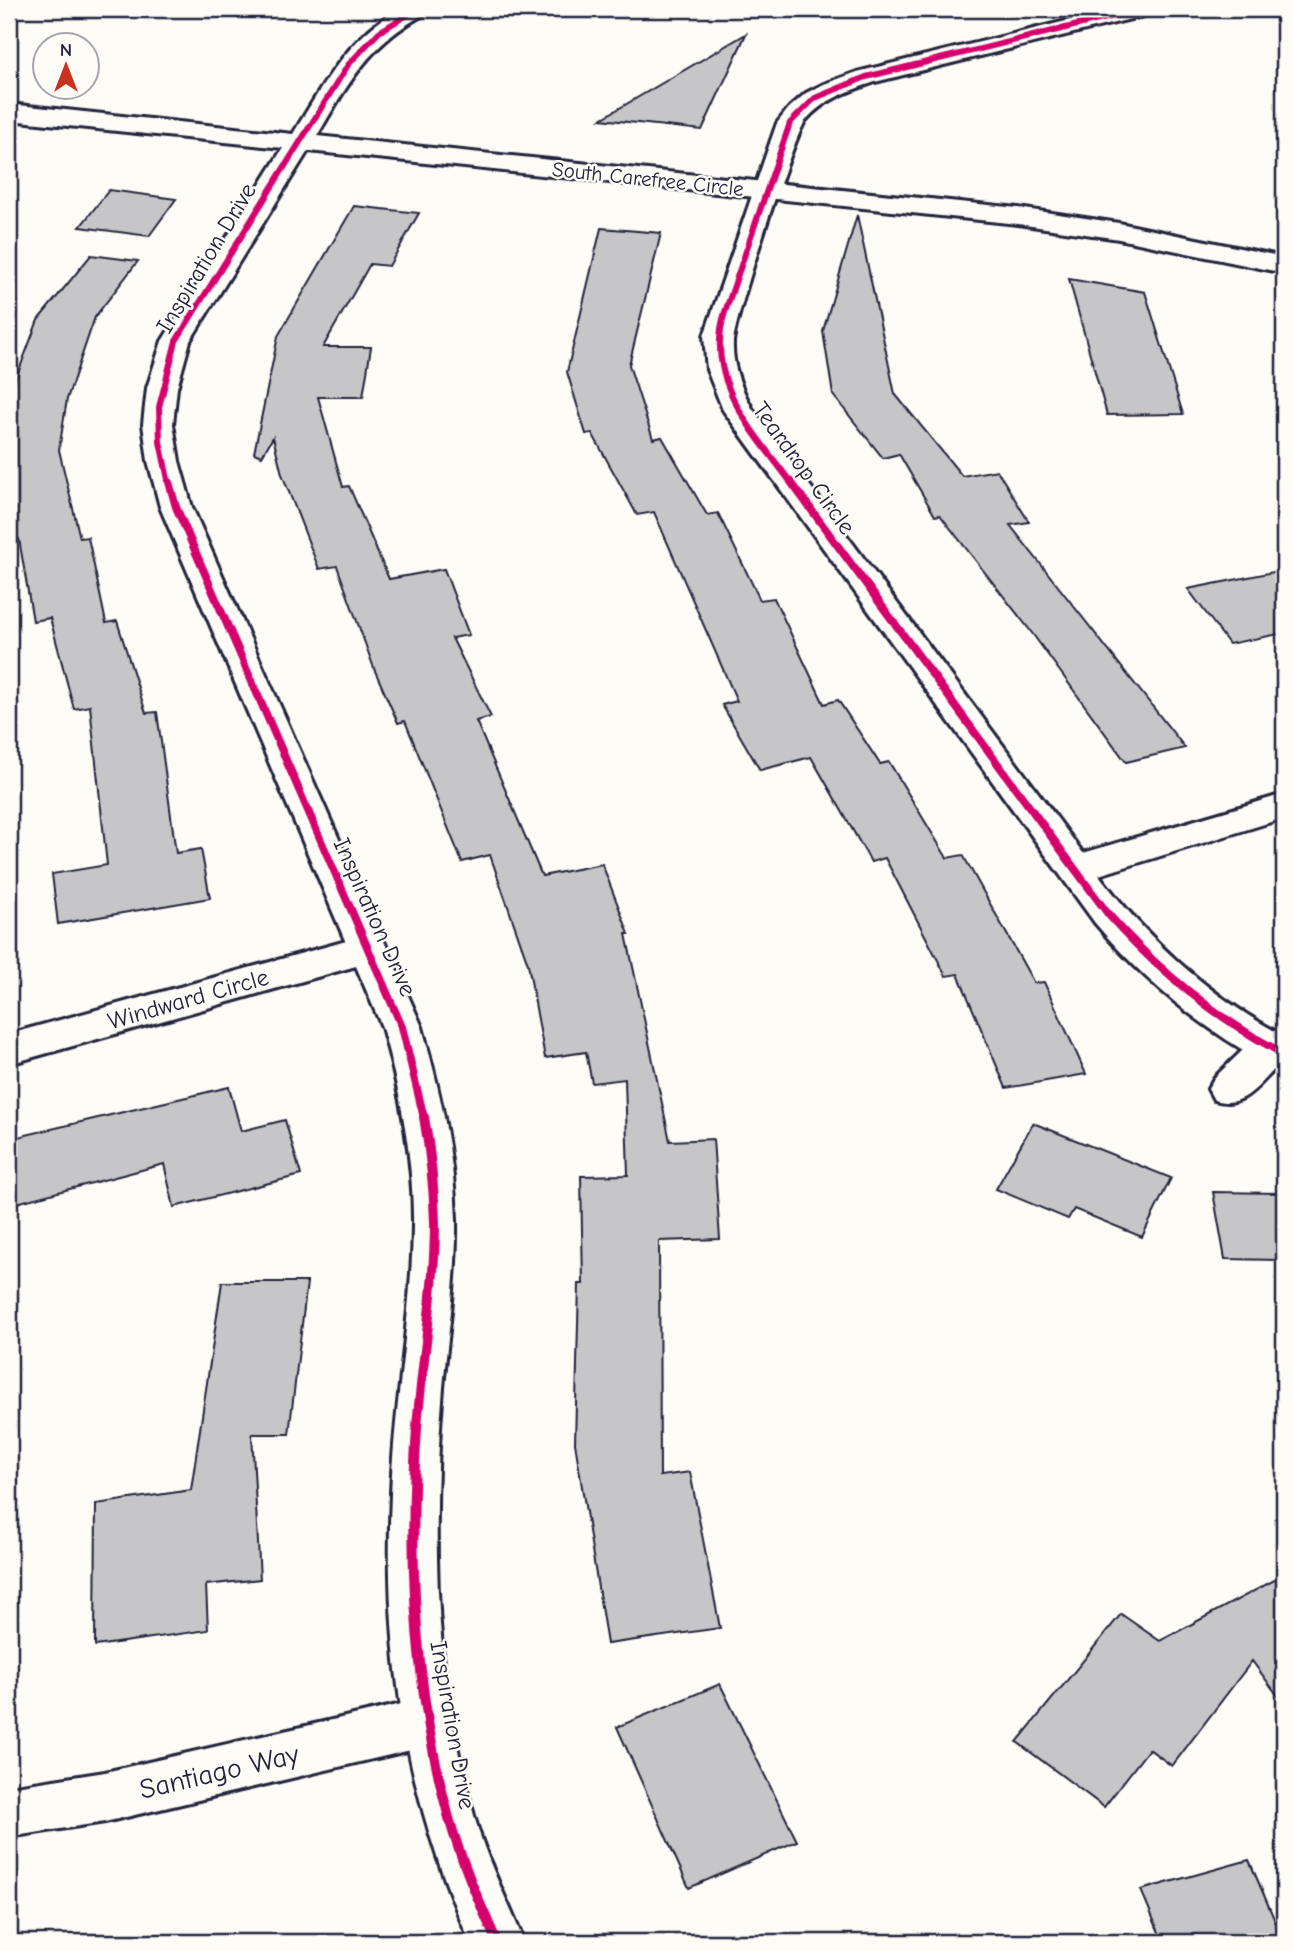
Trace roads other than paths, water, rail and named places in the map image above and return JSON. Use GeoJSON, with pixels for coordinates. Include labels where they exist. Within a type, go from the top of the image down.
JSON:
{"type":"FeatureCollection","features":[{"type":"Feature","properties":{"kind":"street","name":"Inspiration Drive"},"geometry":{"type":"LineString","coordinates":[[417,9],[384,26],[363,45],[276,177],[176,341],[160,391],[158,441],[176,508],[402,1027],[418,1081],[434,1203],[434,1250],[417,1432],[413,1555],[416,1624],[428,1722],[451,1825],[478,1904],[497,1942]]}},
{"type":"Feature","properties":{"kind":"street","name":"Teardrop Circle"},"geometry":{"type":"LineString","coordinates":[[1143,9],[866,77],[829,90],[804,104],[790,123],[765,191],[722,317],[718,345],[725,387],[738,410],[1074,869],[1139,951],[1176,984],[1278,1051]]}},
{"type":"Feature","properties":{"kind":"street","name":"South Carefree Circle"},"geometry":{"type":"LineString","coordinates":[[9,112],[1018,216],[1119,230],[1284,265]]}},
{"type":"Feature","properties":{"kind":"street"},"geometry":{"type":"LineString","coordinates":[[1074,869],[1284,806]]}},
{"type":"Feature","properties":{"kind":"street","name":"Windward Circle"},"geometry":{"type":"LineString","coordinates":[[9,1049],[368,949]]}},
{"type":"Feature","properties":{"kind":"street"},"geometry":{"type":"LineString","coordinates":[[1228,1089],[1278,1051]]}},
{"type":"Feature","properties":{"kind":"street","name":"Santiago Way"},"geometry":{"type":"LineString","coordinates":[[9,1812],[106,1797],[428,1722]]}}]}
